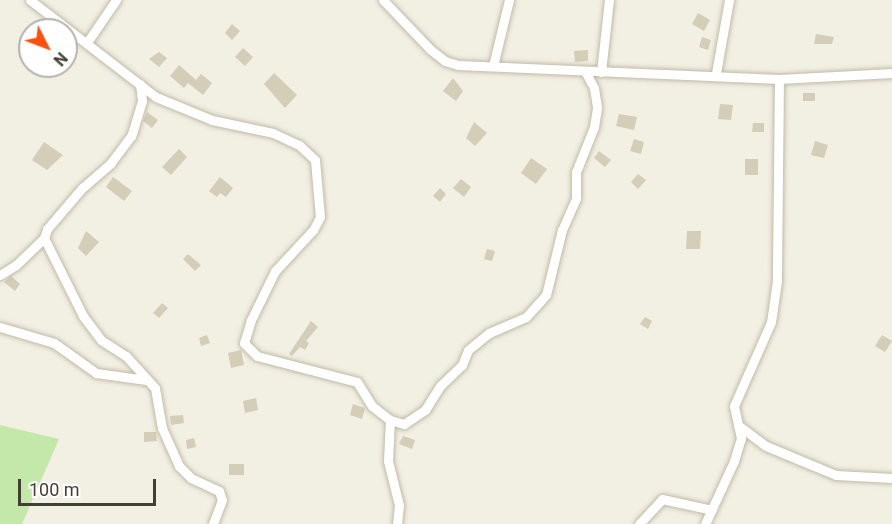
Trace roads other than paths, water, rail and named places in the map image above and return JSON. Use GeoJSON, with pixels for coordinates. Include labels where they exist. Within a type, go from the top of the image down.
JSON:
{"type":"FeatureCollection","features":[{"type":"Feature","properties":{"kind":"street"},"geometry":{"type":"LineString","coordinates":[[30,0],[57,23],[87,41],[156,98],[212,120],[273,132],[299,145],[315,160],[320,217],[313,230],[275,272],[251,320],[244,343],[257,356],[357,382],[372,406],[390,420],[404,424],[414,420],[462,365],[468,350],[489,333],[526,317],[546,295],[562,230],[576,198],[576,172],[594,127],[595,98],[585,71]]}},
{"type":"Feature","properties":{"kind":"street"},"geometry":{"type":"LineString","coordinates":[[87,41],[116,0]]}},
{"type":"Feature","properties":{"kind":"street"},"geometry":{"type":"LineString","coordinates":[[383,0],[445,61],[601,72],[716,73],[779,79],[892,74]]}},
{"type":"Feature","properties":{"kind":"street"},"geometry":{"type":"LineString","coordinates":[[493,66],[509,0]]}},
{"type":"Feature","properties":{"kind":"street"},"geometry":{"type":"LineString","coordinates":[[601,72],[609,0]]}},
{"type":"Feature","properties":{"kind":"street"},"geometry":{"type":"LineString","coordinates":[[716,73],[729,0]]}},
{"type":"Feature","properties":{"kind":"street"},"geometry":{"type":"LineString","coordinates":[[705,524],[741,438],[734,406],[771,322],[781,227],[779,79]]}},
{"type":"Feature","properties":{"kind":"street"},"geometry":{"type":"LineString","coordinates":[[0,275],[16,266],[44,238],[46,229],[68,204],[111,163],[131,136],[142,101],[140,84]]}},
{"type":"Feature","properties":{"kind":"street"},"geometry":{"type":"LineString","coordinates":[[44,238],[83,316],[101,340],[126,356],[159,396],[162,428],[179,466],[191,478],[219,491],[222,500],[213,524]]}},
{"type":"Feature","properties":{"kind":"street"},"geometry":{"type":"LineString","coordinates":[[0,327],[54,343],[96,373],[147,380]]}},
{"type":"Feature","properties":{"kind":"street"},"geometry":{"type":"LineString","coordinates":[[390,420],[388,461],[399,505],[397,524]]}},
{"type":"Feature","properties":{"kind":"street"},"geometry":{"type":"LineString","coordinates":[[738,425],[766,446],[836,475],[892,478]]}},
{"type":"Feature","properties":{"kind":"street"},"geometry":{"type":"LineString","coordinates":[[639,524],[662,499],[712,510]]}}]}
